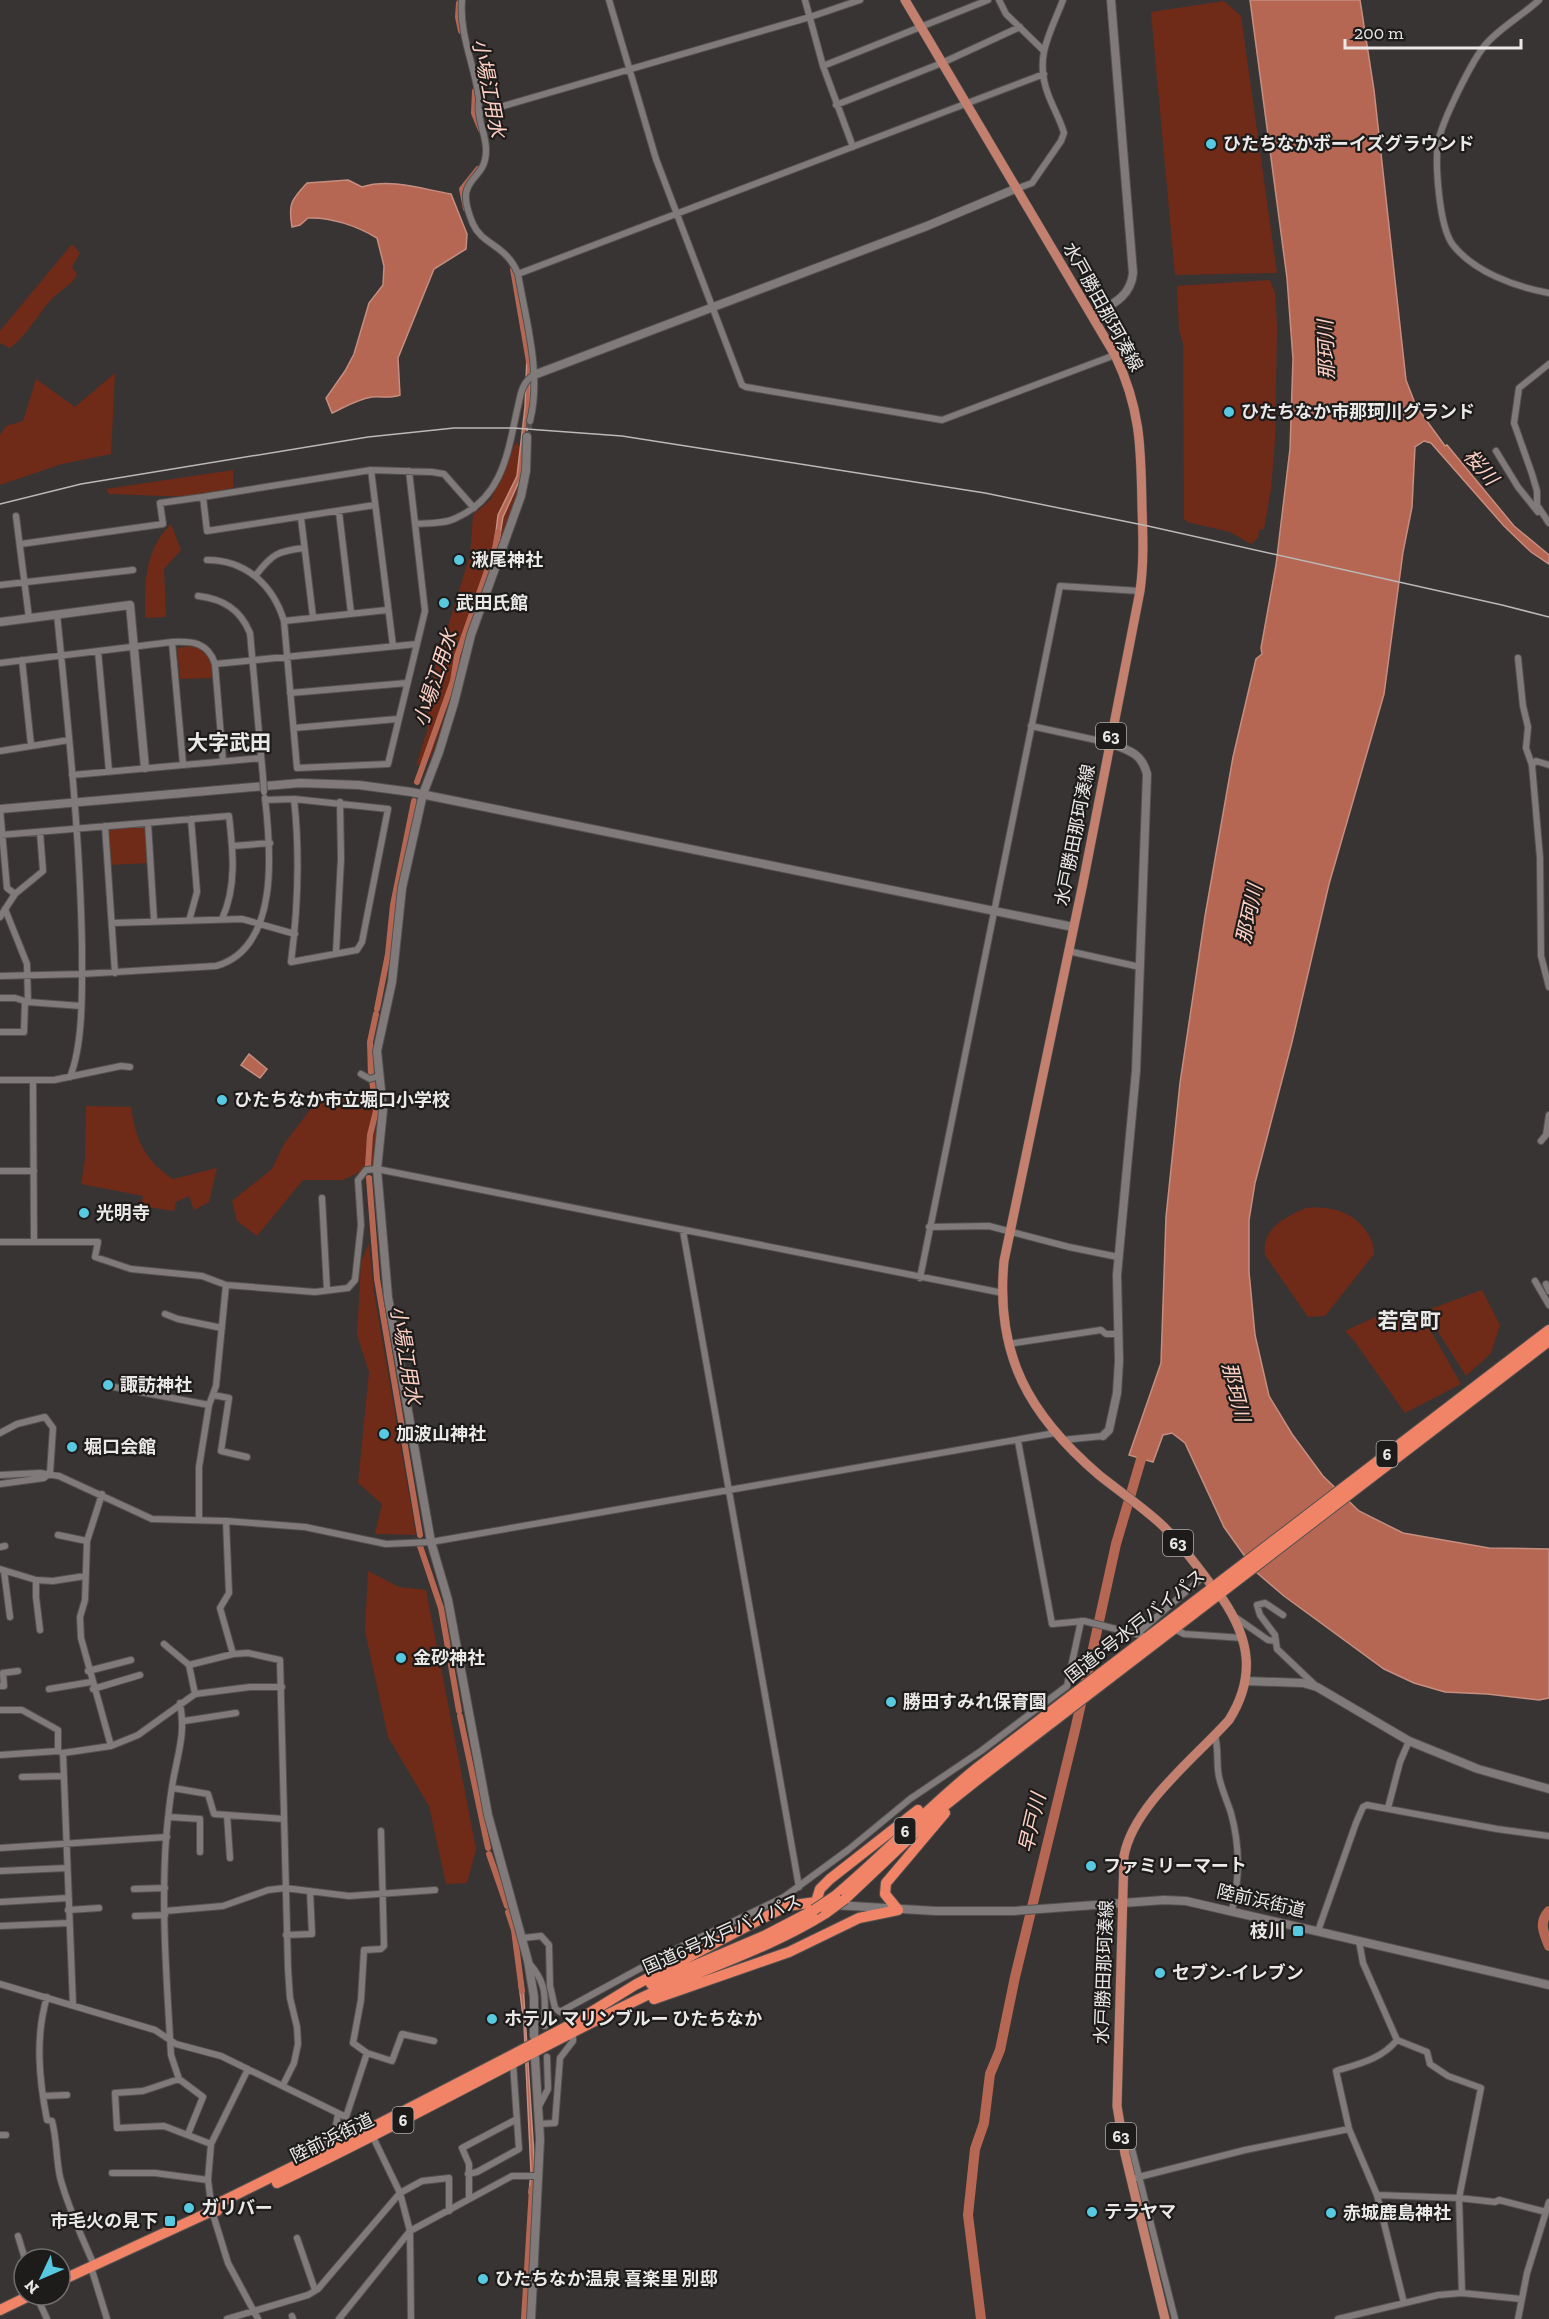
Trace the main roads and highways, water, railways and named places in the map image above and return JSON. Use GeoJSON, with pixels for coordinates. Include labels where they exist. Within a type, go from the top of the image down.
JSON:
{"type":"FeatureCollection","features":[{"type":"Feature","properties":{"kind":"highway","name":"国道6号水戸バイパス"},"geometry":{"type":"LineString","coordinates":[[578,2020],[660,1980],[766,1935],[815,1906],[840,1898],[938,1811],[1549,1330]]}},
{"type":"Feature","properties":{"kind":"highway","name":"国道6号水戸バイパス"},"geometry":{"type":"LineString","coordinates":[[592,2022],[642,1997],[784,1937],[826,1913],[931,1806],[1106,1669],[1143,1635],[1228,1581],[1549,1341]]}},
{"type":"Feature","properties":{"kind":"highway"},"geometry":{"type":"LineString","coordinates":[[578,2020],[635,1985],[785,1902],[815,1906],[820,1889],[830,1879],[928,1801],[977,1768]]}},
{"type":"Feature","properties":{"kind":"highway"},"geometry":{"type":"LineString","coordinates":[[592,2022],[780,1955],[859,1918],[898,1910],[885,1894],[886,1883],[944,1814],[977,1780]]}},
{"type":"Feature","properties":{"kind":"highway","name":"陸前浜街道"},"geometry":{"type":"LineString","coordinates":[[212,2211],[215,2205],[371,2133],[578,2020]]}},
{"type":"Feature","properties":{"kind":"highway","name":"陸前浜街道"},"geometry":{"type":"LineString","coordinates":[[72,2276],[212,2211],[218,2211],[592,2022]]}},
{"type":"Feature","properties":{"kind":"main road","name":"水戸勝田那珂湊線"},"geometry":{"type":"LineString","coordinates":[[905,0],[1115,355],[1131,393],[1140,440],[1143,556],[1140,591],[1004,1261],[1003,1319],[1008,1344],[1027,1394],[1059,1436],[1114,1487],[1171,1534],[1207,1579]]}},
{"type":"Feature","properties":{"kind":"main road","name":"水戸勝田那珂湊線"},"geometry":{"type":"LineString","coordinates":[[1165,2319],[1135,2177],[1118,2124],[1116,2093],[1124,1856],[1128,1838],[1149,1804],[1215,1736],[1236,1710],[1245,1681],[1247,1662],[1243,1638],[1235,1617],[1222,1598]]}},
{"type":"Feature","properties":{"kind":"water","name":"那珂川"},"geometry":{"type":"Polygon","coordinates":[[[1250,0],[1360,0],[1374,90],[1406,380],[1416,406],[1445,446],[1447,445],[1514,526],[1549,555],[1549,564],[1531,552],[1504,526],[1431,443],[1424,441],[1415,447],[1412,507],[1403,552],[1384,694],[1329,884],[1292,1042],[1255,1183],[1249,1220],[1249,1272],[1255,1335],[1269,1396],[1292,1434],[1323,1476],[1359,1511],[1403,1533],[1489,1548],[1549,1549],[1549,1698],[1539,1700],[1445,1692],[1414,1683],[1384,1669],[1284,1596],[1256,1572],[1224,1527],[1185,1443],[1172,1433],[1163,1435],[1153,1462],[1129,1455],[1161,1363],[1166,1217],[1180,1083],[1205,916],[1233,757],[1256,659],[1262,654],[1261,648],[1276,565],[1290,449],[1293,359],[1287,278],[1250,0]]]}},
{"type":"Feature","properties":{"kind":"water"},"geometry":{"type":"Polygon","coordinates":[[[348,180],[362,187],[395,184],[451,194],[467,234],[466,249],[434,269],[398,358],[400,395],[367,398],[332,413],[326,398],[354,354],[369,303],[383,285],[384,266],[377,238],[352,226],[326,219],[308,218],[300,225],[292,227],[290,213],[294,198],[307,183],[348,180]]]}},
{"type":"Feature","properties":{"kind":"water"},"geometry":{"type":"Polygon","coordinates":[[[527,355],[531,356],[530,408],[521,477],[503,517],[499,541],[495,540],[498,515],[517,476],[525,407],[527,355]]]}},
{"type":"Feature","properties":{"kind":"water"},"geometry":{"type":"Polygon","coordinates":[[[249,1054],[267,1069],[260,1078],[241,1065],[249,1054]]]}},
{"type":"Feature","properties":{"kind":"water"},"geometry":{"type":"Polygon","coordinates":[[[519,1984],[523,1984],[535,2172],[533,2194],[529,2193],[531,2172],[524,2025],[519,1984]]]}},
{"type":"Feature","properties":{"kind":"waterway","name":"小場江用水"},"geometry":{"type":"LineString","coordinates":[[459,3],[458,17],[461,31]]}},
{"type":"Feature","properties":{"kind":"waterway","name":"小場江用水"},"geometry":{"type":"LineString","coordinates":[[475,91],[474,113],[481,130]]}},
{"type":"Feature","properties":{"kind":"waterway","name":"小場江用水"},"geometry":{"type":"LineString","coordinates":[[466,209],[462,189],[478,169]]}},
{"type":"Feature","properties":{"kind":"waterway","name":"小場江用水"},"geometry":{"type":"LineString","coordinates":[[513,269],[529,362]]}},
{"type":"Feature","properties":{"kind":"waterway","name":"小場江用水"},"geometry":{"type":"LineString","coordinates":[[417,782],[453,681],[457,656],[495,548],[498,532]]}},
{"type":"Feature","properties":{"kind":"waterway","name":"小場江用水"},"geometry":{"type":"LineString","coordinates":[[377,1009],[388,954],[393,905],[414,801]]}},
{"type":"Feature","properties":{"kind":"waterway","name":"小場江用水"},"geometry":{"type":"LineString","coordinates":[[371,1076],[370,1042],[376,1014]]}},
{"type":"Feature","properties":{"kind":"waterway","name":"小場江用水"},"geometry":{"type":"LineString","coordinates":[[368,1166],[370,1135],[376,1111],[372,1080]]}},
{"type":"Feature","properties":{"kind":"waterway","name":"小場江用水"},"geometry":{"type":"LineString","coordinates":[[369,1178],[377,1279],[420,1535]]}},
{"type":"Feature","properties":{"kind":"waterway","name":"早戸川"},"geometry":{"type":"LineString","coordinates":[[981,2319],[968,2215],[975,2149],[984,2123],[990,2074],[1000,2050],[1116,1544],[1145,1446]]}},
{"type":"Feature","properties":{"kind":"waterway","name":"小場江用水"},"geometry":{"type":"LineString","coordinates":[[420,1546],[441,1608],[459,1711]]}},
{"type":"Feature","properties":{"kind":"waterway","name":"小場江用水"},"geometry":{"type":"LineString","coordinates":[[460,1716],[488,1848]]}},
{"type":"Feature","properties":{"kind":"waterway","name":"小場江用水"},"geometry":{"type":"LineString","coordinates":[[489,1854],[507,1906]]}},
{"type":"Feature","properties":{"kind":"waterway"},"geometry":{"type":"LineString","coordinates":[[1549,1911],[1543,1924],[1549,1946]]}},
{"type":"Feature","properties":{"kind":"waterway","name":"小場江用水"},"geometry":{"type":"LineString","coordinates":[[508,1912],[514,1930],[522,1991]]}},
{"type":"Feature","properties":{"kind":"waterway","name":"小場江用水"},"geometry":{"type":"LineString","coordinates":[[524,2319],[532,2188]]}},
{"type":"Feature","properties":{"kind":"tunnel"},"geometry":{"type":"LineString","coordinates":[[527,437],[530,421]]}},
{"type":"Feature","properties":{"kind":"railway"},"geometry":{"type":"LineString","coordinates":[[0,504],[81,484],[368,437],[454,428],[513,428],[622,436],[985,493],[1148,526],[1549,617]]}},
{"type":"Feature","properties":{"kind":"place","name":"ひたちなかボーイズグラウンド"},"geometry":{"type":"Point","coordinates":[1211,144]}},
{"type":"Feature","properties":{"kind":"place","name":"ひたちなか市那珂川グランド"},"geometry":{"type":"Point","coordinates":[1229,412]}},
{"type":"Feature","properties":{"kind":"place","name":"湫尾神社"},"geometry":{"type":"Point","coordinates":[459,560]}},
{"type":"Feature","properties":{"kind":"place","name":"武田氏館"},"geometry":{"type":"Point","coordinates":[444,603]}},
{"type":"Feature","properties":{"kind":"place","name":"ひたちなか市立堀口小学校"},"geometry":{"type":"Point","coordinates":[222,1100]}},
{"type":"Feature","properties":{"kind":"place","name":"光明寺"},"geometry":{"type":"Point","coordinates":[84,1213]}},
{"type":"Feature","properties":{"kind":"place","name":"諏訪神社"},"geometry":{"type":"Point","coordinates":[108,1385]}},
{"type":"Feature","properties":{"kind":"place","name":"加波山神社"},"geometry":{"type":"Point","coordinates":[384,1434]}},
{"type":"Feature","properties":{"kind":"place","name":"堀口会館"},"geometry":{"type":"Point","coordinates":[72,1447]}},
{"type":"Feature","properties":{"kind":"place","name":"金砂神社"},"geometry":{"type":"Point","coordinates":[401,1658]}},
{"type":"Feature","properties":{"kind":"place","name":"勝田すみれ保育園"},"geometry":{"type":"Point","coordinates":[891,1702]}},
{"type":"Feature","properties":{"kind":"place","name":"ファミリーマート"},"geometry":{"type":"Point","coordinates":[1091,1866]}},
{"type":"Feature","properties":{"kind":"place","name":"枝川"},"geometry":{"type":"Point","coordinates":[1298,1931]}},
{"type":"Feature","properties":{"kind":"place","name":"セブン-イレブン"},"geometry":{"type":"Point","coordinates":[1160,1973]}},
{"type":"Feature","properties":{"kind":"place","name":"ホテル マリンブルー ひたちなか"},"geometry":{"type":"Point","coordinates":[492,2019]}},
{"type":"Feature","properties":{"kind":"place","name":"ガリバー"},"geometry":{"type":"Point","coordinates":[189,2208]}},
{"type":"Feature","properties":{"kind":"place","name":"テラヤマ"},"geometry":{"type":"Point","coordinates":[1092,2212]}},
{"type":"Feature","properties":{"kind":"place","name":"赤城鹿島神社"},"geometry":{"type":"Point","coordinates":[1331,2213]}},
{"type":"Feature","properties":{"kind":"place","name":"市毛火の見下"},"geometry":{"type":"Point","coordinates":[170,2221]}},
{"type":"Feature","properties":{"kind":"place","name":"ひたちなか温泉 喜楽里 別邸"},"geometry":{"type":"Point","coordinates":[483,2279]}},
{"type":"Feature","properties":{"kind":"district","name":"大字武田"},"geometry":{"type":"Point","coordinates":[229,742]}},
{"type":"Feature","properties":{"kind":"district","name":"若宮町"},"geometry":{"type":"Point","coordinates":[1409,1320]}},
{"type":"Feature","properties":{"kind":"water label","name":"桜川"},"geometry":{"type":"Point","coordinates":[1481,467]}}]}
